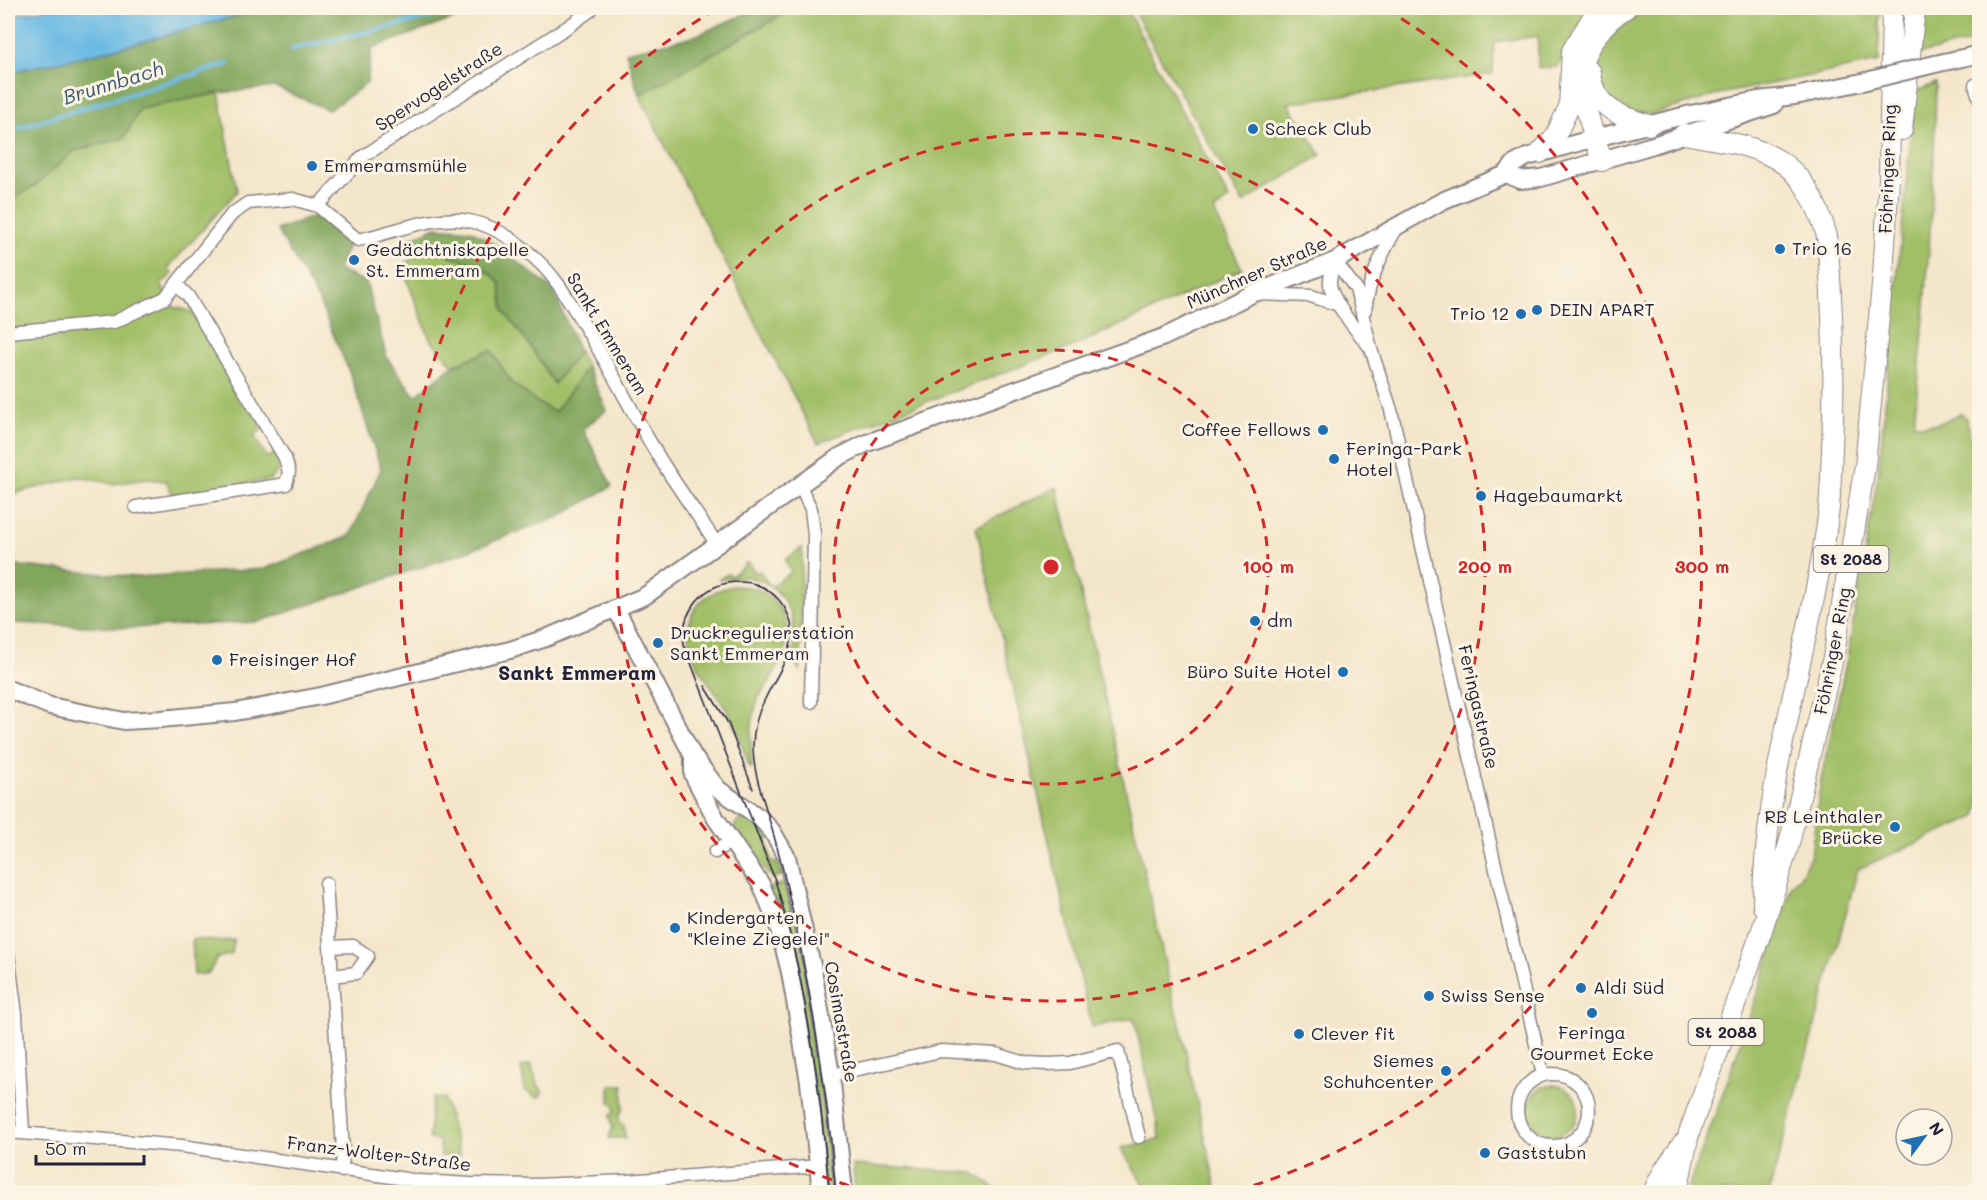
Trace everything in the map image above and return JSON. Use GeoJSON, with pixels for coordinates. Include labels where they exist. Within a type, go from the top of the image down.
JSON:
{"type":"FeatureCollection","features":[{"type":"Feature","properties":{"kind":"highway"},"geometry":{"type":"LineString","coordinates":[[1540,153],[1555,137],[1569,107],[1572,51],[1591,20],[1607,8]]}},
{"type":"Feature","properties":{"kind":"highway"},"geometry":{"type":"LineString","coordinates":[[1602,161],[1583,92],[1581,71],[1588,52],[1601,30],[1626,8]]}},
{"type":"Feature","properties":{"kind":"highway"},"geometry":{"type":"LineString","coordinates":[[1889,179],[1903,126],[1915,8]]}},
{"type":"Feature","properties":{"kind":"highway","name":"Föhringer Ring"},"geometry":{"type":"LineString","coordinates":[[1675,1192],[1689,1133],[1762,930],[1789,844],[1834,653],[1865,466],[1883,275],[1889,179],[1892,12]]}},
{"type":"Feature","properties":{"kind":"highway"},"geometry":{"type":"LineString","coordinates":[[1588,52],[1591,81],[1601,101],[1620,117],[1649,125]]}},
{"type":"Feature","properties":{"kind":"highway"},"geometry":{"type":"LineString","coordinates":[[1684,134],[1748,146],[1772,155],[1790,168],[1805,185],[1819,210],[1827,236],[1834,399],[1829,507],[1812,610],[1776,775],[1763,867],[1762,930]]}},
{"type":"Feature","properties":{"kind":"highway","name":"Föhringer Ring"},"geometry":{"type":"LineString","coordinates":[[1653,1192],[1689,1133]]}},
{"type":"Feature","properties":{"kind":"main road","name":"Münchner Straße"},"geometry":{"type":"LineString","coordinates":[[8,688],[50,706],[124,721],[235,712],[321,696],[510,650],[546,638],[645,596],[718,546],[839,457],[867,443],[1164,337],[1252,294],[1335,261],[1400,223],[1442,201],[1506,174],[1514,164],[1540,153],[1758,100],[1795,96],[1980,54]]}},
{"type":"Feature","properties":{"kind":"main road","name":"Münchner Straße"},"geometry":{"type":"LineString","coordinates":[[1506,174],[1520,180],[1541,178],[1763,110],[1795,96]]}},
{"type":"Feature","properties":{"kind":"main road","name":"Cosimastraße"},"geometry":{"type":"LineString","coordinates":[[616,609],[693,756],[718,789],[752,811],[782,845],[791,871],[813,970],[831,1075],[844,1192]]}},
{"type":"Feature","properties":{"kind":"main road","name":"Cosimastraße"},"geometry":{"type":"LineString","coordinates":[[693,756],[693,775],[729,837],[761,884],[782,938],[802,1039],[821,1192]]}},
{"type":"Feature","properties":{"kind":"main road"},"geometry":{"type":"LineString","coordinates":[[729,837],[726,825],[732,816],[752,811]]}},
{"type":"Feature","properties":{"kind":"street","name":"Spervogelstraße"},"geometry":{"type":"LineString","coordinates":[[318,206],[362,157],[591,10]]}},
{"type":"Feature","properties":{"kind":"street"},"geometry":{"type":"LineString","coordinates":[[1975,85],[1980,100]]}},
{"type":"Feature","properties":{"kind":"street","name":"Sankt Emmeram"},"geometry":{"type":"LineString","coordinates":[[8,332],[114,322],[165,298],[232,214],[248,203],[293,199],[318,206],[358,240],[443,220],[469,221],[494,229],[520,245],[543,266],[563,291],[660,459],[718,546]]}},
{"type":"Feature","properties":{"kind":"street","name":"Feringastraße"},"geometry":{"type":"LineString","coordinates":[[1364,317],[1368,289],[1377,265],[1400,223]]}},
{"type":"Feature","properties":{"kind":"street","name":"Feringastraße"},"geometry":{"type":"LineString","coordinates":[[1335,261],[1330,275],[1330,288],[1339,305],[1371,349]]}},
{"type":"Feature","properties":{"kind":"street","name":"Feringastraße"},"geometry":{"type":"LineString","coordinates":[[1335,261],[1356,289],[1402,455],[1543,1075]]}},
{"type":"Feature","properties":{"kind":"street"},"geometry":{"type":"LineString","coordinates":[[136,507],[286,484],[289,472],[285,458],[195,307],[177,285]]}},
{"type":"Feature","properties":{"kind":"street"},"geometry":{"type":"LineString","coordinates":[[1252,294],[1311,296],[1339,305]]}},
{"type":"Feature","properties":{"kind":"street"},"geometry":{"type":"LineString","coordinates":[[801,486],[811,509],[814,534],[811,702]]}},
{"type":"Feature","properties":{"kind":"street"},"geometry":{"type":"LineString","coordinates":[[715,852],[729,837]]}},
{"type":"Feature","properties":{"kind":"street"},"geometry":{"type":"LineString","coordinates":[[326,883],[343,1150],[342,1171]]}},
{"type":"Feature","properties":{"kind":"street"},"geometry":{"type":"LineString","coordinates":[[330,947],[353,946],[368,956],[356,973],[332,976]]}},
{"type":"Feature","properties":{"kind":"street"},"geometry":{"type":"LineString","coordinates":[[8,953],[16,1015],[23,1132]]}},
{"type":"Feature","properties":{"kind":"street"},"geometry":{"type":"LineString","coordinates":[[831,1075],[941,1051],[996,1054],[1025,1063],[1048,1064],[1070,1063],[1118,1052],[1139,1137]]}},
{"type":"Feature","properties":{"kind":"street"},"geometry":{"type":"LineString","coordinates":[[1559,1074],[1573,1080],[1584,1091],[1589,1106],[1587,1121],[1579,1134],[1567,1143],[1550,1146],[1533,1140],[1523,1130],[1518,1117],[1521,1093],[1527,1085],[1543,1075],[1559,1074]]}},
{"type":"Feature","properties":{"kind":"street","name":"Franz-Wolter-Straße"},"geometry":{"type":"LineString","coordinates":[[8,1131],[231,1152],[342,1171],[419,1181],[536,1185],[819,1166]]}},
{"type":"Feature","properties":{"kind":"green space"},"geometry":{"type":"Polygon","coordinates":[[[264,8],[484,8],[372,48],[367,83],[329,110],[275,87],[219,93],[140,109],[124,138],[74,151],[36,185],[8,202],[8,72],[169,35],[264,8]]]}},
{"type":"Feature","properties":{"kind":"green space"},"geometry":{"type":"Polygon","coordinates":[[[758,8],[794,8],[639,95],[626,52],[695,36],[758,8]]]}},
{"type":"Feature","properties":{"kind":"green space"},"geometry":{"type":"Polygon","coordinates":[[[794,8],[1126,8],[1229,199],[1214,211],[1242,269],[1079,344],[818,443],[639,95],[794,8]]]}},
{"type":"Feature","properties":{"kind":"green space","name":"Scheck Club"},"geometry":{"type":"Polygon","coordinates":[[[1132,8],[1597,8],[1575,31],[1558,67],[1538,68],[1538,36],[1494,42],[1493,74],[1288,103],[1321,155],[1243,203],[1132,8]]]}},
{"type":"Feature","properties":{"kind":"green space"},"geometry":{"type":"Polygon","coordinates":[[[1648,8],[1879,8],[1879,62],[1720,94],[1653,114],[1630,112],[1606,98],[1600,81],[1601,48],[1611,35],[1648,8]]]}},
{"type":"Feature","properties":{"kind":"green space"},"geometry":{"type":"Polygon","coordinates":[[[1924,8],[1979,8],[1979,40],[1916,55],[1924,8]]]}},
{"type":"Feature","properties":{"kind":"green space"},"geometry":{"type":"Polygon","coordinates":[[[1936,83],[1929,254],[1914,424],[1939,423],[1961,413],[1966,419],[1979,470],[1979,804],[1976,817],[1858,869],[1769,1192],[1686,1192],[1742,1039],[1792,884],[1800,877],[1811,855],[1821,780],[1847,659],[1879,468],[1915,92],[1936,83]]]}},
{"type":"Feature","properties":{"kind":"green space"},"geometry":{"type":"Polygon","coordinates":[[[219,93],[237,191],[168,268],[173,274],[161,284],[171,306],[193,312],[263,429],[254,435],[267,458],[276,453],[279,470],[270,480],[173,495],[166,481],[146,479],[113,484],[79,477],[8,495],[8,307],[10,302],[8,202],[36,185],[74,151],[124,138],[140,109],[219,93]]]}},
{"type":"Feature","properties":{"kind":"green space"},"geometry":{"type":"Polygon","coordinates":[[[317,215],[348,245],[338,270],[366,282],[387,358],[415,396],[453,366],[491,350],[511,382],[538,403],[555,412],[587,367],[607,410],[583,429],[612,486],[561,516],[457,555],[258,622],[130,628],[14,623],[8,619],[8,562],[12,565],[135,577],[264,569],[350,536],[381,469],[351,376],[318,299],[277,230],[317,215]]]}},
{"type":"Feature","properties":{"kind":"green space"},"geometry":{"type":"Polygon","coordinates":[[[436,227],[471,230],[495,244],[553,290],[579,352],[554,384],[504,311],[500,283],[489,272],[470,262],[451,257],[442,241],[407,251],[399,244],[436,227]]]}},
{"type":"Feature","properties":{"kind":"green space"},"geometry":{"type":"Polygon","coordinates":[[[446,248],[451,257],[470,262],[489,272],[500,283],[504,311],[554,384],[579,352],[587,367],[555,413],[511,382],[491,350],[453,365],[430,339],[404,272],[404,265],[412,258],[446,248]]]}},
{"type":"Feature","properties":{"kind":"green space"},"geometry":{"type":"Polygon","coordinates":[[[1057,487],[1217,1192],[1148,1192],[1121,1148],[1161,1139],[1134,1018],[1092,1027],[976,527],[1057,487]]]}},
{"type":"Feature","properties":{"kind":"green space"},"geometry":{"type":"Polygon","coordinates":[[[802,548],[800,670],[792,658],[794,631],[791,617],[786,604],[770,586],[791,572],[785,560],[802,548]]]}},
{"type":"Feature","properties":{"kind":"green space"},"geometry":{"type":"Polygon","coordinates":[[[745,563],[749,563],[755,572],[760,571],[770,586],[756,579],[742,577],[718,580],[728,574],[731,576],[745,563]]]}},
{"type":"Feature","properties":{"kind":"green space"},"geometry":{"type":"Polygon","coordinates":[[[733,586],[752,588],[768,595],[777,605],[787,625],[783,655],[755,707],[751,733],[752,767],[750,768],[732,719],[696,663],[688,636],[689,623],[702,600],[733,586]]]}},
{"type":"Feature","properties":{"kind":"green space"},"geometry":{"type":"Polygon","coordinates":[[[745,817],[754,818],[771,839],[766,840],[772,863],[778,862],[781,876],[773,877],[767,873],[750,849],[736,838],[733,829],[745,817]]]}},
{"type":"Feature","properties":{"kind":"green space"},"geometry":{"type":"Polygon","coordinates":[[[789,882],[809,969],[840,1192],[825,1192],[769,889],[789,882]]]}},
{"type":"Feature","properties":{"kind":"green space"},"geometry":{"type":"Polygon","coordinates":[[[192,939],[234,940],[232,954],[217,958],[209,973],[194,975],[192,939]]]}},
{"type":"Feature","properties":{"kind":"green space"},"geometry":{"type":"Polygon","coordinates":[[[531,1064],[542,1091],[541,1096],[536,1097],[525,1090],[521,1067],[531,1064]]]}},
{"type":"Feature","properties":{"kind":"green space"},"geometry":{"type":"Polygon","coordinates":[[[610,1085],[623,1085],[623,1110],[619,1115],[619,1122],[624,1126],[625,1138],[609,1138],[613,1126],[610,1115],[614,1114],[614,1106],[610,1103],[610,1085]]]}},
{"type":"Feature","properties":{"kind":"green space"},"geometry":{"type":"Polygon","coordinates":[[[1553,1085],[1571,1092],[1578,1110],[1571,1128],[1553,1135],[1535,1128],[1528,1110],[1535,1092],[1553,1085]]]}},
{"type":"Feature","properties":{"kind":"green space"},"geometry":{"type":"Polygon","coordinates":[[[432,1098],[444,1098],[460,1156],[441,1156],[439,1140],[429,1139],[432,1098]]]}},
{"type":"Feature","properties":{"kind":"green space"},"geometry":{"type":"Polygon","coordinates":[[[853,1165],[974,1173],[1000,1192],[855,1192],[853,1165]]]}},
{"type":"Feature","properties":{"kind":"water"},"geometry":{"type":"Polygon","coordinates":[[[50,8],[264,8],[105,51],[8,72],[8,16],[50,8]]]}},
{"type":"Feature","properties":{"kind":"waterway","name":"Brunnbach"},"geometry":{"type":"LineString","coordinates":[[292,49],[472,8]]}},
{"type":"Feature","properties":{"kind":"waterway","name":"Brunnbach"},"geometry":{"type":"LineString","coordinates":[[8,131],[228,64]]}},
{"type":"Feature","properties":{"kind":"tram line"},"geometry":{"type":"LineString","coordinates":[[829,1192],[810,1035],[786,918],[775,880],[684,645],[686,621],[690,610],[705,593],[726,583],[750,583],[766,589],[779,600],[788,613],[792,626],[789,651],[758,717],[753,755],[757,778],[783,870],[810,996],[828,1113],[836,1192]]}},
{"type":"Feature","properties":{"kind":"tram line"},"geometry":{"type":"LineString","coordinates":[[705,686],[728,723],[753,789]]}},
{"type":"Feature","properties":{"kind":"place","name":"Scheck Club"},"geometry":{"type":"Point","coordinates":[1253,129]}},
{"type":"Feature","properties":{"kind":"place","name":"Emmeramsmühle"},"geometry":{"type":"Point","coordinates":[312,166]}},
{"type":"Feature","properties":{"kind":"place","name":"Trio 16"},"geometry":{"type":"Point","coordinates":[1780,249]}},
{"type":"Feature","properties":{"kind":"place","name":"Gedächtniskapelle St. Emmeram"},"geometry":{"type":"Point","coordinates":[354,260]}},
{"type":"Feature","properties":{"kind":"place","name":"DEIN APART"},"geometry":{"type":"Point","coordinates":[1537,310]}},
{"type":"Feature","properties":{"kind":"place","name":"Trio 12"},"geometry":{"type":"Point","coordinates":[1521,314]}},
{"type":"Feature","properties":{"kind":"place","name":"Coffee Fellows"},"geometry":{"type":"Point","coordinates":[1323,430]}},
{"type":"Feature","properties":{"kind":"place","name":"Feringa-Park Hotel"},"geometry":{"type":"Point","coordinates":[1334,459]}},
{"type":"Feature","properties":{"kind":"place","name":"Hagebaumarkt"},"geometry":{"type":"Point","coordinates":[1481,496]}},
{"type":"Feature","properties":{"kind":"place","name":"dm"},"geometry":{"type":"Point","coordinates":[1255,621]}},
{"type":"Feature","properties":{"kind":"place","name":"Druckregulierstation Sankt Emmeram"},"geometry":{"type":"Point","coordinates":[658,643]}},
{"type":"Feature","properties":{"kind":"place","name":"Freisinger Hof"},"geometry":{"type":"Point","coordinates":[217,660]}},
{"type":"Feature","properties":{"kind":"place","name":"Büro Suite Hotel"},"geometry":{"type":"Point","coordinates":[1343,672]}},
{"type":"Feature","properties":{"kind":"place","name":"RB Leinthaler Brücke"},"geometry":{"type":"Point","coordinates":[1895,827]}},
{"type":"Feature","properties":{"kind":"place","name":"Kindergarten \"Kleine Ziegelei\""},"geometry":{"type":"Point","coordinates":[675,928]}},
{"type":"Feature","properties":{"kind":"place","name":"Aldi Süd"},"geometry":{"type":"Point","coordinates":[1581,988]}},
{"type":"Feature","properties":{"kind":"place","name":"Swiss Sense"},"geometry":{"type":"Point","coordinates":[1429,996]}},
{"type":"Feature","properties":{"kind":"place","name":"Feringa Gourmet Ecke"},"geometry":{"type":"Point","coordinates":[1592,1013]}},
{"type":"Feature","properties":{"kind":"place","name":"Clever fit"},"geometry":{"type":"Point","coordinates":[1299,1034]}},
{"type":"Feature","properties":{"kind":"place","name":"Siemes Schuhcenter"},"geometry":{"type":"Point","coordinates":[1446,1071]}},
{"type":"Feature","properties":{"kind":"place","name":"Gaststubn"},"geometry":{"type":"Point","coordinates":[1485,1153]}},
{"type":"Feature","properties":{"kind":"district","name":"Sankt Emmeram"},"geometry":{"type":"Point","coordinates":[577,673]}}]}
